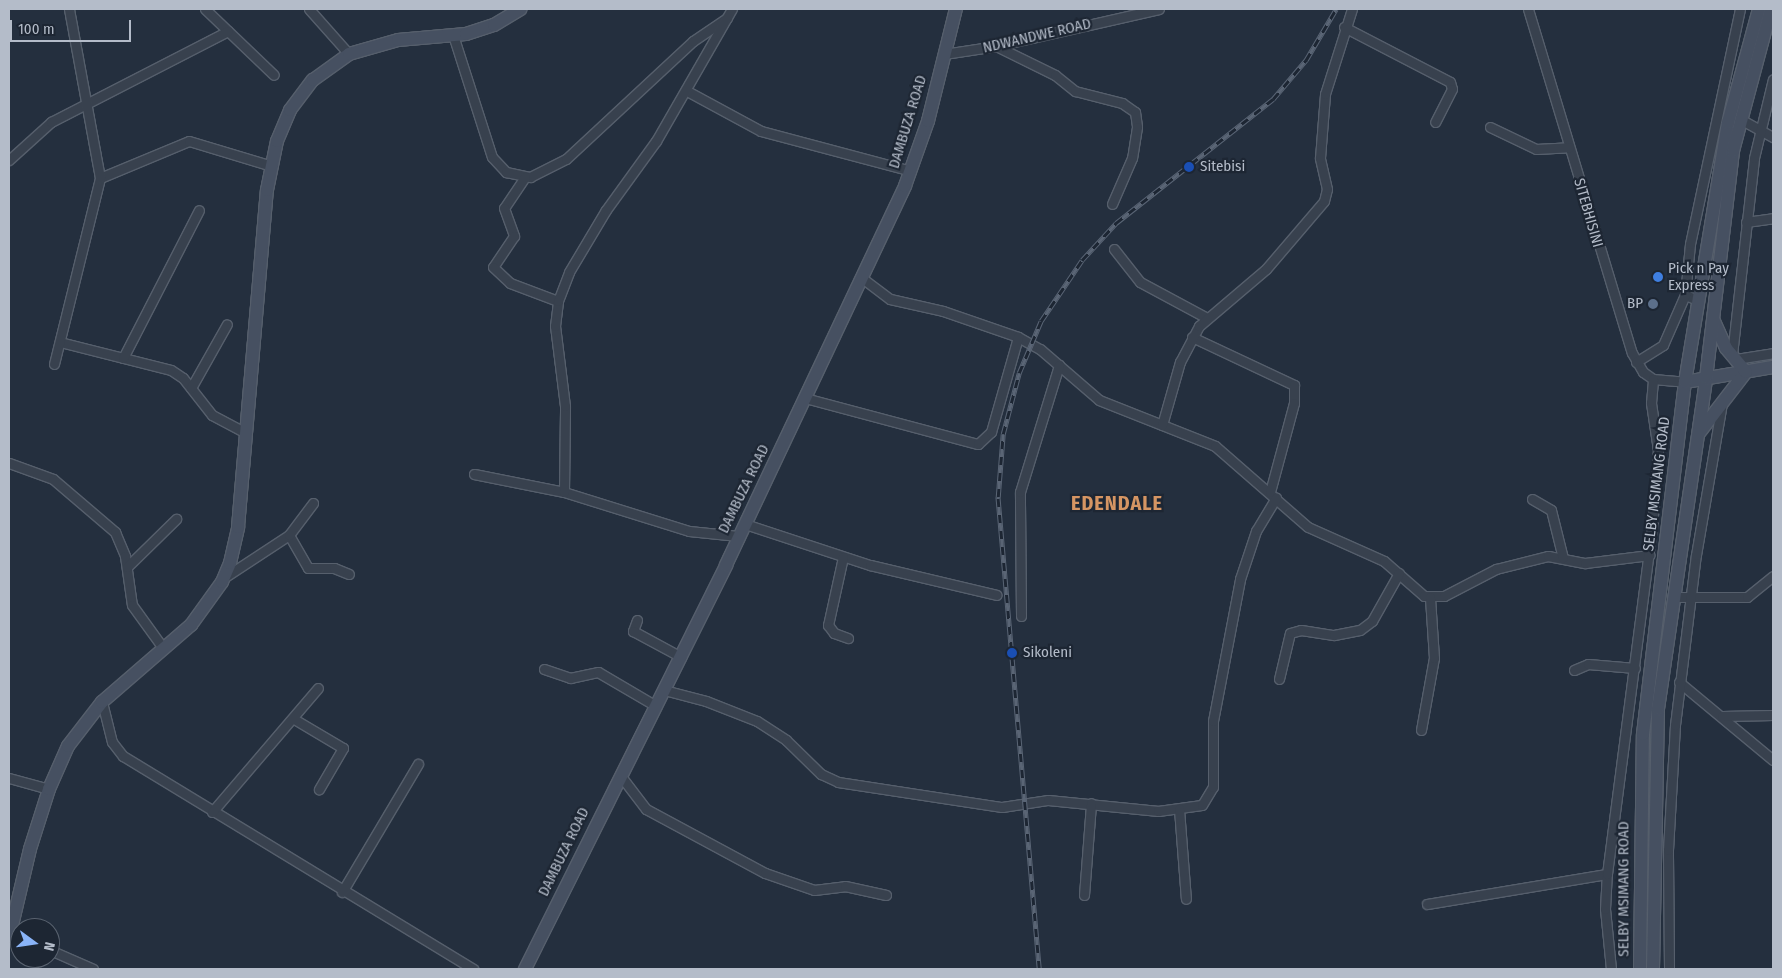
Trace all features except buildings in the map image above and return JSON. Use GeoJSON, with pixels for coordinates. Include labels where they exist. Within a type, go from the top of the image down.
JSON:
{"type":"FeatureCollection","features":[{"type":"Feature","properties":{"kind":"street"},"geometry":{"type":"LineString","coordinates":[[54,364],[100,178],[69,9]]}},
{"type":"Feature","properties":{"kind":"street"},"geometry":{"type":"LineString","coordinates":[[205,9],[274,75]]}},
{"type":"Feature","properties":{"kind":"street"},"geometry":{"type":"LineString","coordinates":[[309,9],[349,54]]}},
{"type":"Feature","properties":{"kind":"street"},"geometry":{"type":"LineString","coordinates":[[18,918],[49,789],[68,746],[102,702],[191,624],[225,576],[238,527],[272,166],[282,125],[299,95],[349,54],[398,40],[453,35],[486,28],[521,9]]}},
{"type":"Feature","properties":{"kind":"street"},"geometry":{"type":"LineString","coordinates":[[564,492],[565,406],[555,326],[558,301],[569,272],[606,210],[687,91],[732,9]]}},
{"type":"Feature","properties":{"kind":"street","name":"DAMBUZA ROAD"},"geometry":{"type":"LineString","coordinates":[[526,969],[738,536],[746,524],[911,171],[928,121],[956,9]]}},
{"type":"Feature","properties":{"kind":"street","name":"NDWANDWE ROAD"},"geometry":{"type":"LineString","coordinates":[[944,54],[996,46],[1159,9]]}},
{"type":"Feature","properties":{"kind":"street"},"geometry":{"type":"LineString","coordinates":[[1162,425],[1180,362],[1192,337],[1207,318],[1266,269],[1324,201],[1327,190],[1320,158],[1325,94],[1344,27],[1352,9]]}},
{"type":"Feature","properties":{"kind":"street","name":"SITEBHISINI"},"geometry":{"type":"LineString","coordinates":[[1528,9],[1620,322],[1636,362],[1653,379]]}},
{"type":"Feature","properties":{"kind":"street"},"geometry":{"type":"LineString","coordinates":[[1636,362],[1663,345],[1685,295],[1704,172],[1740,9]]}},
{"type":"Feature","properties":{"kind":"street","name":"SELBY MSIMANG ROAD"},"geometry":{"type":"LineString","coordinates":[[1653,969],[1656,732],[1740,119],[1768,11]]}},
{"type":"Feature","properties":{"kind":"street","name":"SELBY MSIMANG ROAD"},"geometry":{"type":"LineString","coordinates":[[1640,969],[1643,734],[1685,382],[1728,123],[1768,11]]}},
{"type":"Feature","properties":{"kind":"street"},"geometry":{"type":"LineString","coordinates":[[453,35],[492,157],[506,172],[525,177],[543,174],[566,159],[693,41],[727,18]]}},
{"type":"Feature","properties":{"kind":"street"},"geometry":{"type":"LineString","coordinates":[[1344,27],[1450,82],[1452,90],[1435,122]]}},
{"type":"Feature","properties":{"kind":"street"},"geometry":{"type":"LineString","coordinates":[[9,160],[51,122],[228,30]]}},
{"type":"Feature","properties":{"kind":"street"},"geometry":{"type":"LineString","coordinates":[[996,46],[1055,75],[1076,91],[1122,103],[1135,112],[1137,127],[1132,158],[1112,204]]}},
{"type":"Feature","properties":{"kind":"street"},"geometry":{"type":"LineString","coordinates":[[1734,357],[1746,222],[1759,132],[1773,79]]}},
{"type":"Feature","properties":{"kind":"street"},"geometry":{"type":"LineString","coordinates":[[687,91],[761,131],[911,171]]}},
{"type":"Feature","properties":{"kind":"street"},"geometry":{"type":"LineString","coordinates":[[1740,119],[1759,132],[1773,136]]}},
{"type":"Feature","properties":{"kind":"street"},"geometry":{"type":"LineString","coordinates":[[1490,127],[1536,149],[1569,147]]}},
{"type":"Feature","properties":{"kind":"street"},"geometry":{"type":"LineString","coordinates":[[100,178],[189,140],[272,166]]}},
{"type":"Feature","properties":{"kind":"street"},"geometry":{"type":"LineString","coordinates":[[525,177],[504,208],[514,236],[493,267],[510,283],[558,301]]}},
{"type":"Feature","properties":{"kind":"street"},"geometry":{"type":"LineString","coordinates":[[123,358],[199,210]]}},
{"type":"Feature","properties":{"kind":"street"},"geometry":{"type":"LineString","coordinates":[[1746,222],[1773,218]]}},
{"type":"Feature","properties":{"kind":"street"},"geometry":{"type":"LineString","coordinates":[[1114,249],[1140,282],[1207,318]]}},
{"type":"Feature","properties":{"kind":"street"},"geometry":{"type":"LineString","coordinates":[[862,278],[890,299],[943,311],[1018,337],[1059,365],[1099,400],[1215,446],[1308,527],[1376,557],[1399,572],[1430,597],[1444,596],[1496,569],[1548,556],[1585,563],[1650,555]]}},
{"type":"Feature","properties":{"kind":"street"},"geometry":{"type":"LineString","coordinates":[[1685,295],[1698,300]]}},
{"type":"Feature","properties":{"kind":"street"},"geometry":{"type":"LineString","coordinates":[[1713,318],[1734,357],[1746,372]]}},
{"type":"Feature","properties":{"kind":"street"},"geometry":{"type":"LineString","coordinates":[[191,388],[227,324]]}},
{"type":"Feature","properties":{"kind":"street"},"geometry":{"type":"LineString","coordinates":[[805,398],[978,444],[991,432],[1018,337]]}},
{"type":"Feature","properties":{"kind":"street"},"geometry":{"type":"LineString","coordinates":[[664,690],[706,701],[757,721],[786,740],[821,774],[838,782],[994,806],[1048,800],[1158,811],[1202,805],[1212,794],[1214,721],[1229,626],[1247,554],[1273,495],[1294,403],[1294,385],[1192,337]]}},
{"type":"Feature","properties":{"kind":"street"},"geometry":{"type":"LineString","coordinates":[[60,342],[172,370],[191,388],[212,415],[246,433]]}},
{"type":"Feature","properties":{"kind":"street"},"geometry":{"type":"LineString","coordinates":[[1734,357],[1773,353]]}},
{"type":"Feature","properties":{"kind":"street"},"geometry":{"type":"LineString","coordinates":[[1021,616],[1020,492],[1059,365]]}},
{"type":"Feature","properties":{"kind":"street"},"geometry":{"type":"LineString","coordinates":[[1611,969],[1605,909],[1607,874],[1650,555],[1658,450],[1652,403],[1653,379],[1685,382],[1773,367]]}},
{"type":"Feature","properties":{"kind":"street"},"geometry":{"type":"LineString","coordinates":[[1698,434],[1746,372]]}},
{"type":"Feature","properties":{"kind":"street"},"geometry":{"type":"LineString","coordinates":[[1669,969],[1670,792],[1679,682],[1690,597],[1722,401]]}},
{"type":"Feature","properties":{"kind":"street"},"geometry":{"type":"LineString","coordinates":[[9,463],[52,480],[106,522],[119,540],[127,567],[132,605],[163,648]]}},
{"type":"Feature","properties":{"kind":"street"},"geometry":{"type":"LineString","coordinates":[[474,474],[564,492],[689,531],[738,536]]}},
{"type":"Feature","properties":{"kind":"street"},"geometry":{"type":"LineString","coordinates":[[1532,499],[1551,510],[1563,558]]}},
{"type":"Feature","properties":{"kind":"street"},"geometry":{"type":"LineString","coordinates":[[225,576],[289,535],[313,503]]}},
{"type":"Feature","properties":{"kind":"street"},"geometry":{"type":"LineString","coordinates":[[127,567],[176,519]]}},
{"type":"Feature","properties":{"kind":"street"},"geometry":{"type":"LineString","coordinates":[[746,524],[843,557],[997,595]]}},
{"type":"Feature","properties":{"kind":"street"},"geometry":{"type":"LineString","coordinates":[[289,535],[308,568],[334,568],[349,574]]}},
{"type":"Feature","properties":{"kind":"street"},"geometry":{"type":"LineString","coordinates":[[843,557],[828,625],[834,633],[848,638]]}},
{"type":"Feature","properties":{"kind":"street"},"geometry":{"type":"LineString","coordinates":[[1279,679],[1290,633],[1300,630],[1334,635],[1360,630],[1372,621],[1399,572]]}},
{"type":"Feature","properties":{"kind":"street"},"geometry":{"type":"LineString","coordinates":[[1674,597],[1747,597],[1773,576]]}},
{"type":"Feature","properties":{"kind":"street"},"geometry":{"type":"LineString","coordinates":[[1421,730],[1434,648],[1430,597]]}},
{"type":"Feature","properties":{"kind":"street"},"geometry":{"type":"LineString","coordinates":[[637,620],[633,631],[680,657]]}},
{"type":"Feature","properties":{"kind":"street"},"geometry":{"type":"LineString","coordinates":[[1574,670],[1588,664],[1634,668]]}},
{"type":"Feature","properties":{"kind":"street"},"geometry":{"type":"LineString","coordinates":[[544,669],[570,678],[598,672],[656,706]]}},
{"type":"Feature","properties":{"kind":"street"},"geometry":{"type":"LineString","coordinates":[[1679,682],[1773,760]]}},
{"type":"Feature","properties":{"kind":"street"},"geometry":{"type":"LineString","coordinates":[[212,812],[294,719],[318,688]]}},
{"type":"Feature","properties":{"kind":"street"},"geometry":{"type":"LineString","coordinates":[[102,702],[116,749],[212,812],[342,892],[473,969]]}},
{"type":"Feature","properties":{"kind":"street"},"geometry":{"type":"LineString","coordinates":[[1722,716],[1773,715]]}},
{"type":"Feature","properties":{"kind":"street"},"geometry":{"type":"LineString","coordinates":[[294,719],[343,748],[319,789]]}},
{"type":"Feature","properties":{"kind":"street"},"geometry":{"type":"LineString","coordinates":[[342,892],[418,764]]}},
{"type":"Feature","properties":{"kind":"street"},"geometry":{"type":"LineString","coordinates":[[620,775],[646,809],[747,864],[808,889],[845,886],[886,895]]}},
{"type":"Feature","properties":{"kind":"street"},"geometry":{"type":"LineString","coordinates":[[9,778],[49,789]]}},
{"type":"Feature","properties":{"kind":"street"},"geometry":{"type":"LineString","coordinates":[[1084,895],[1091,803]]}},
{"type":"Feature","properties":{"kind":"street"},"geometry":{"type":"LineString","coordinates":[[1179,809],[1186,899]]}},
{"type":"Feature","properties":{"kind":"street"},"geometry":{"type":"LineString","coordinates":[[1427,904],[1607,874]]}},
{"type":"Feature","properties":{"kind":"street"},"geometry":{"type":"LineString","coordinates":[[60,955],[92,969]]}},
{"type":"Feature","properties":{"kind":"railway"},"geometry":{"type":"LineString","coordinates":[[1039,969],[998,497],[1003,434],[1019,373],[1041,321],[1082,260],[1116,223],[1273,99],[1306,60],[1336,9]]}},
{"type":"Feature","properties":{"kind":"place","name":"Sitebisi"},"geometry":{"type":"Point","coordinates":[1189,167]}},
{"type":"Feature","properties":{"kind":"place","name":"Pick n Pay Express"},"geometry":{"type":"Point","coordinates":[1658,277]}},
{"type":"Feature","properties":{"kind":"place","name":"BP"},"geometry":{"type":"Point","coordinates":[1653,304]}},
{"type":"Feature","properties":{"kind":"place","name":"Sikoleni"},"geometry":{"type":"Point","coordinates":[1012,653]}},
{"type":"Feature","properties":{"kind":"district","name":"EDENDALE"},"geometry":{"type":"Point","coordinates":[1117,503]}}]}
